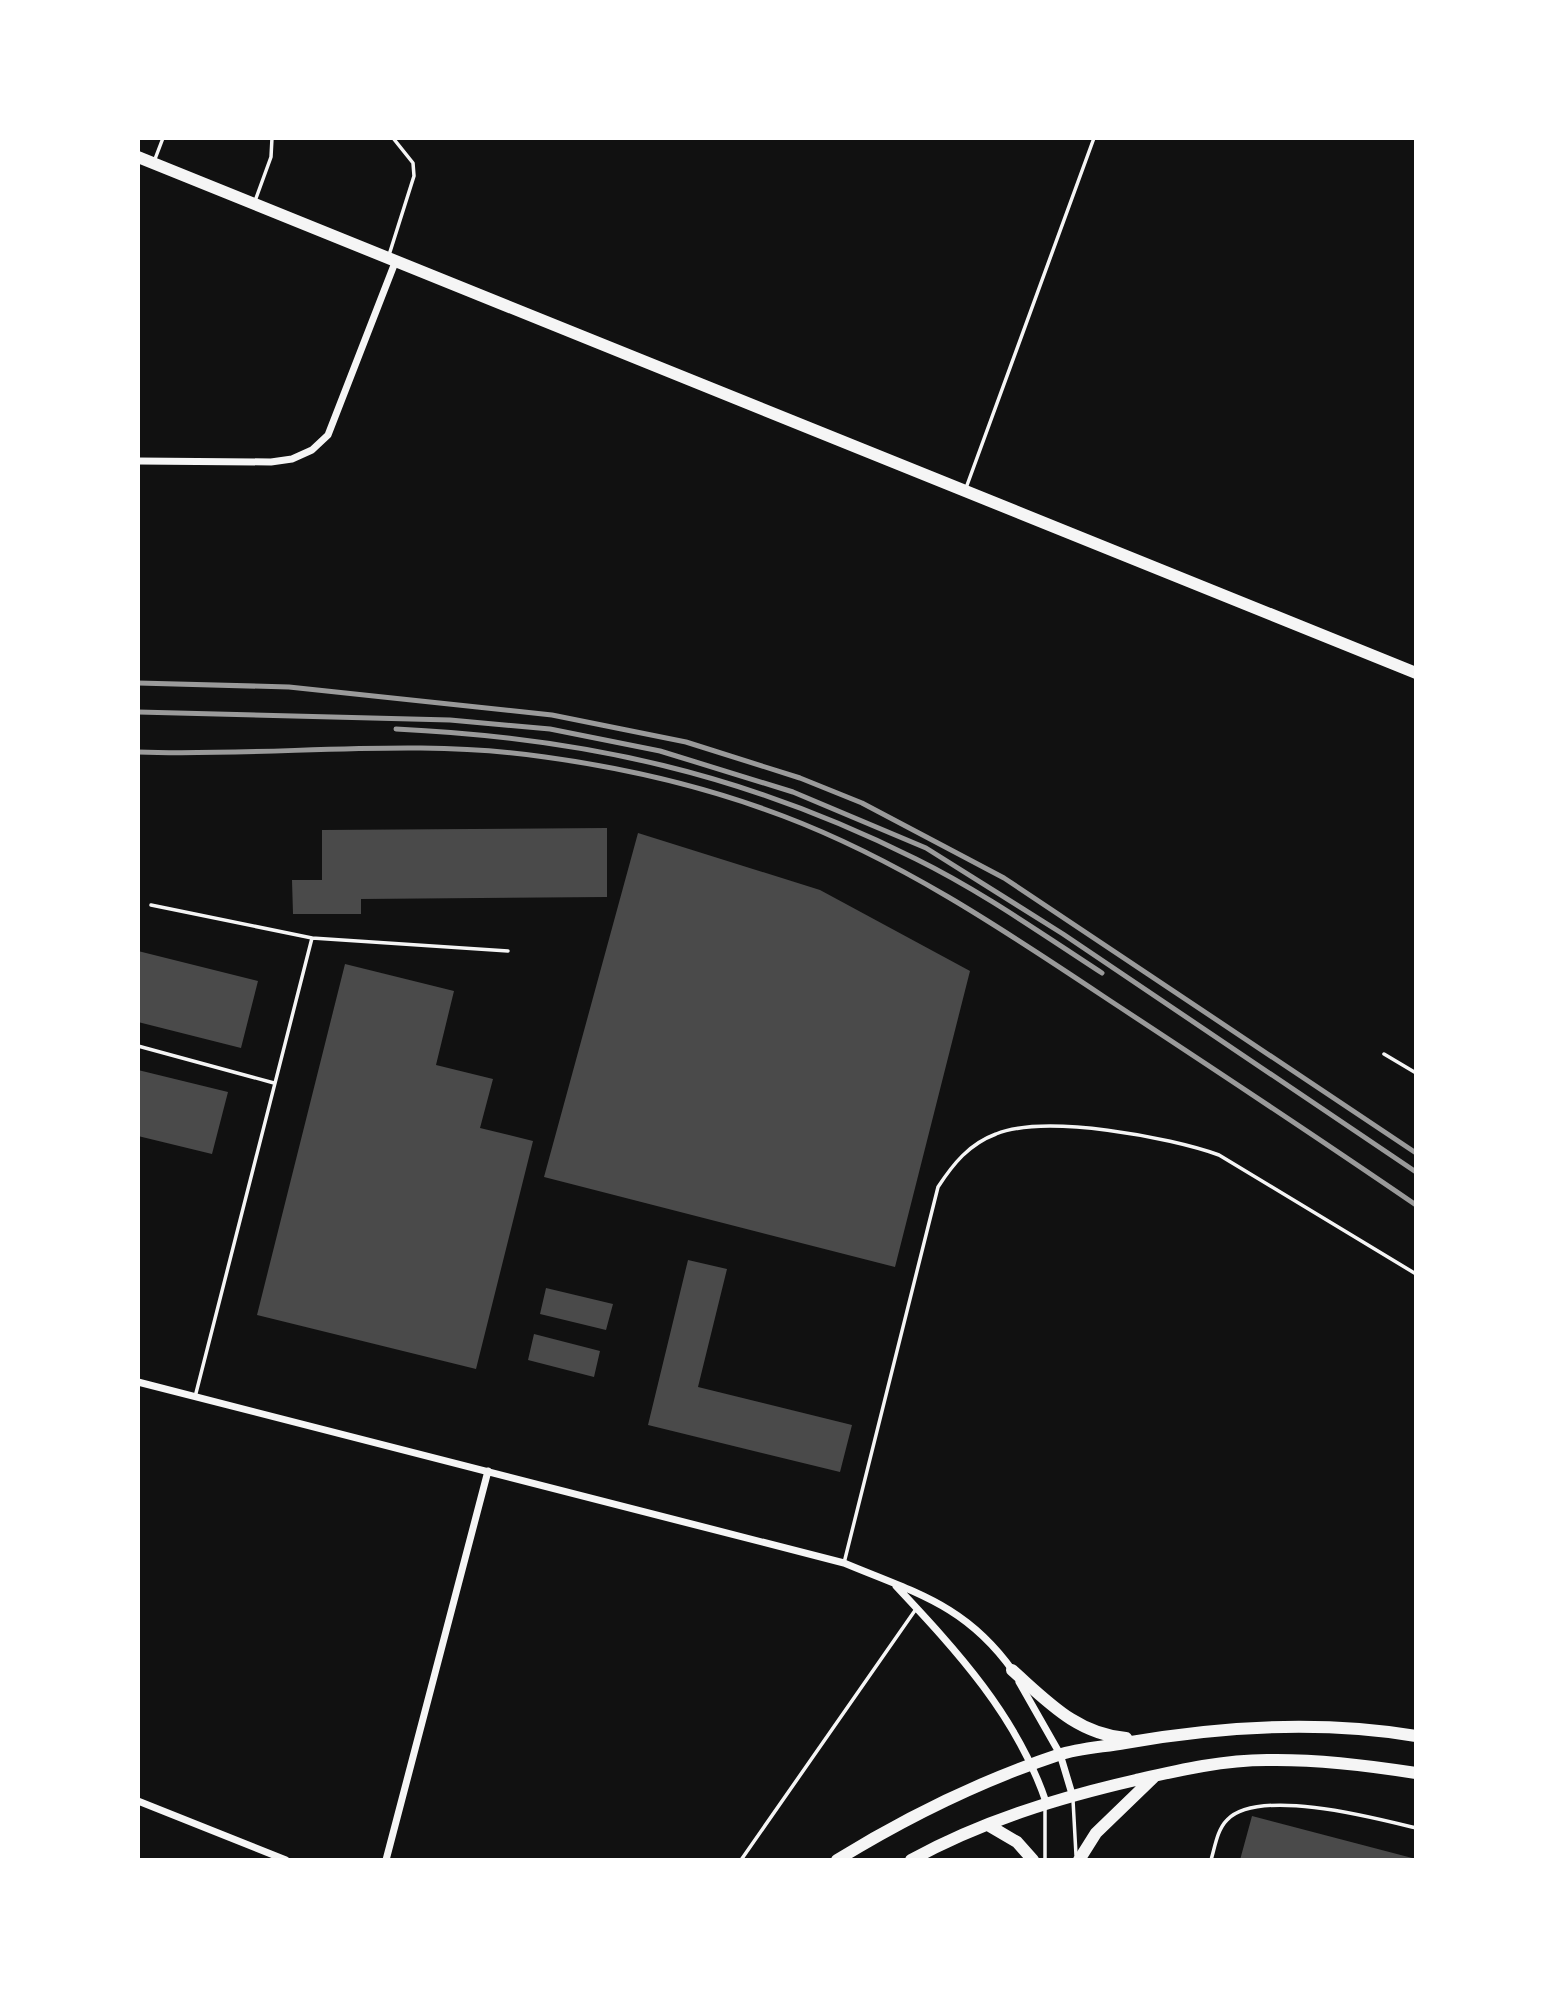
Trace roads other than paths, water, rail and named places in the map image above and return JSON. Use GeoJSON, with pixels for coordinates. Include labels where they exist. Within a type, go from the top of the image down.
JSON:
{"type":"FeatureCollection","features":[{"type":"Feature","properties":{"kind":"main road"},"geometry":{"type":"LineString","coordinates":[[138,157],[1416,673]]}},
{"type":"Feature","properties":{"kind":"main road"},"geometry":{"type":"LineString","coordinates":[[1012,1671],[1072,1722],[1087,1730],[1103,1736],[1147,1739]]}},
{"type":"Feature","properties":{"kind":"main road"},"geometry":{"type":"LineString","coordinates":[[838,1860],[883,1832],[949,1799],[1060,1754],[1147,1739],[1267,1726],[1348,1728],[1416,1736]]}},
{"type":"Feature","properties":{"kind":"main road"},"geometry":{"type":"LineString","coordinates":[[911,1860],[945,1841],[1045,1802],[1214,1763],[1268,1760],[1350,1762],[1416,1773]]}},
{"type":"Feature","properties":{"kind":"main road"},"geometry":{"type":"LineString","coordinates":[[1077,1860],[1096,1833],[1155,1776]]}},
{"type":"Feature","properties":{"kind":"main road"},"geometry":{"type":"LineString","coordinates":[[988,1825],[1017,1842],[1032,1860]]}},
{"type":"Feature","properties":{"kind":"street"},"geometry":{"type":"LineString","coordinates":[[138,461],[271,462],[292,459],[312,450],[328,435],[392,259]]}},
{"type":"Feature","properties":{"kind":"street"},"geometry":{"type":"LineString","coordinates":[[138,1382],[844,1563],[893,1583],[949,1608],[990,1640],[1012,1671],[1060,1754],[1072,1794]]}},
{"type":"Feature","properties":{"kind":"street"},"geometry":{"type":"LineString","coordinates":[[386,1860],[488,1471]]}},
{"type":"Feature","properties":{"kind":"street"},"geometry":{"type":"LineString","coordinates":[[893,1583],[949,1640],[983,1684],[1033,1764],[1045,1802]]}},
{"type":"Feature","properties":{"kind":"street"},"geometry":{"type":"LineString","coordinates":[[138,1801],[275,1858],[286,1860]]}},
{"type":"Feature","properties":{"kind":"lane"},"geometry":{"type":"LineString","coordinates":[[153,163],[163,138]]}},
{"type":"Feature","properties":{"kind":"lane"},"geometry":{"type":"LineString","coordinates":[[254,203],[271,157],[272,138]]}},
{"type":"Feature","properties":{"kind":"lane"},"geometry":{"type":"LineString","coordinates":[[392,259],[414,176],[413,163],[393,138]]}},
{"type":"Feature","properties":{"kind":"lane"},"geometry":{"type":"LineString","coordinates":[[965,490],[1094,138]]}},
{"type":"Feature","properties":{"kind":"lane"},"geometry":{"type":"LineString","coordinates":[[150,905],[312,938],[508,951]]}},
{"type":"Feature","properties":{"kind":"lane"},"geometry":{"type":"LineString","coordinates":[[195,1396],[312,938]]}},
{"type":"Feature","properties":{"kind":"lane"},"geometry":{"type":"LineString","coordinates":[[138,1046],[274,1083]]}},
{"type":"Feature","properties":{"kind":"lane"},"geometry":{"type":"LineString","coordinates":[[1384,1055],[1416,1073]]}},
{"type":"Feature","properties":{"kind":"lane"},"geometry":{"type":"LineString","coordinates":[[844,1563],[937,1187],[953,1164],[972,1147],[997,1133],[1021,1128],[1054,1128],[1168,1139],[1194,1146],[1219,1155],[1416,1274]]}},
{"type":"Feature","properties":{"kind":"lane"},"geometry":{"type":"LineString","coordinates":[[741,1860],[916,1608]]}},
{"type":"Feature","properties":{"kind":"lane"},"geometry":{"type":"LineString","coordinates":[[1072,1794],[1077,1860]]}},
{"type":"Feature","properties":{"kind":"lane"},"geometry":{"type":"LineString","coordinates":[[1045,1802],[1045,1860]]}},
{"type":"Feature","properties":{"kind":"lane"},"geometry":{"type":"LineString","coordinates":[[1211,1860],[1226,1820],[1237,1812],[1253,1808],[1313,1807],[1416,1828]]}},
{"type":"Feature","properties":{"kind":"railway"},"geometry":{"type":"LineString","coordinates":[[138,683],[289,687],[552,715],[686,742],[800,778],[862,803],[1004,878],[1416,1153]]}},
{"type":"Feature","properties":{"kind":"railway"},"geometry":{"type":"LineString","coordinates":[[138,712],[450,720],[550,729],[660,751],[793,792],[926,848],[1063,934],[1416,1172]]}},
{"type":"Feature","properties":{"kind":"railway"},"geometry":{"type":"LineString","coordinates":[[396,729],[533,741],[599,752],[663,765],[790,804],[853,829],[940,871],[1011,913],[1102,973]]}},
{"type":"Feature","properties":{"kind":"railway"},"geometry":{"type":"LineString","coordinates":[[138,752],[393,748],[495,751],[635,773],[695,787],[783,816],[870,854],[993,924],[1416,1205]]}}]}
